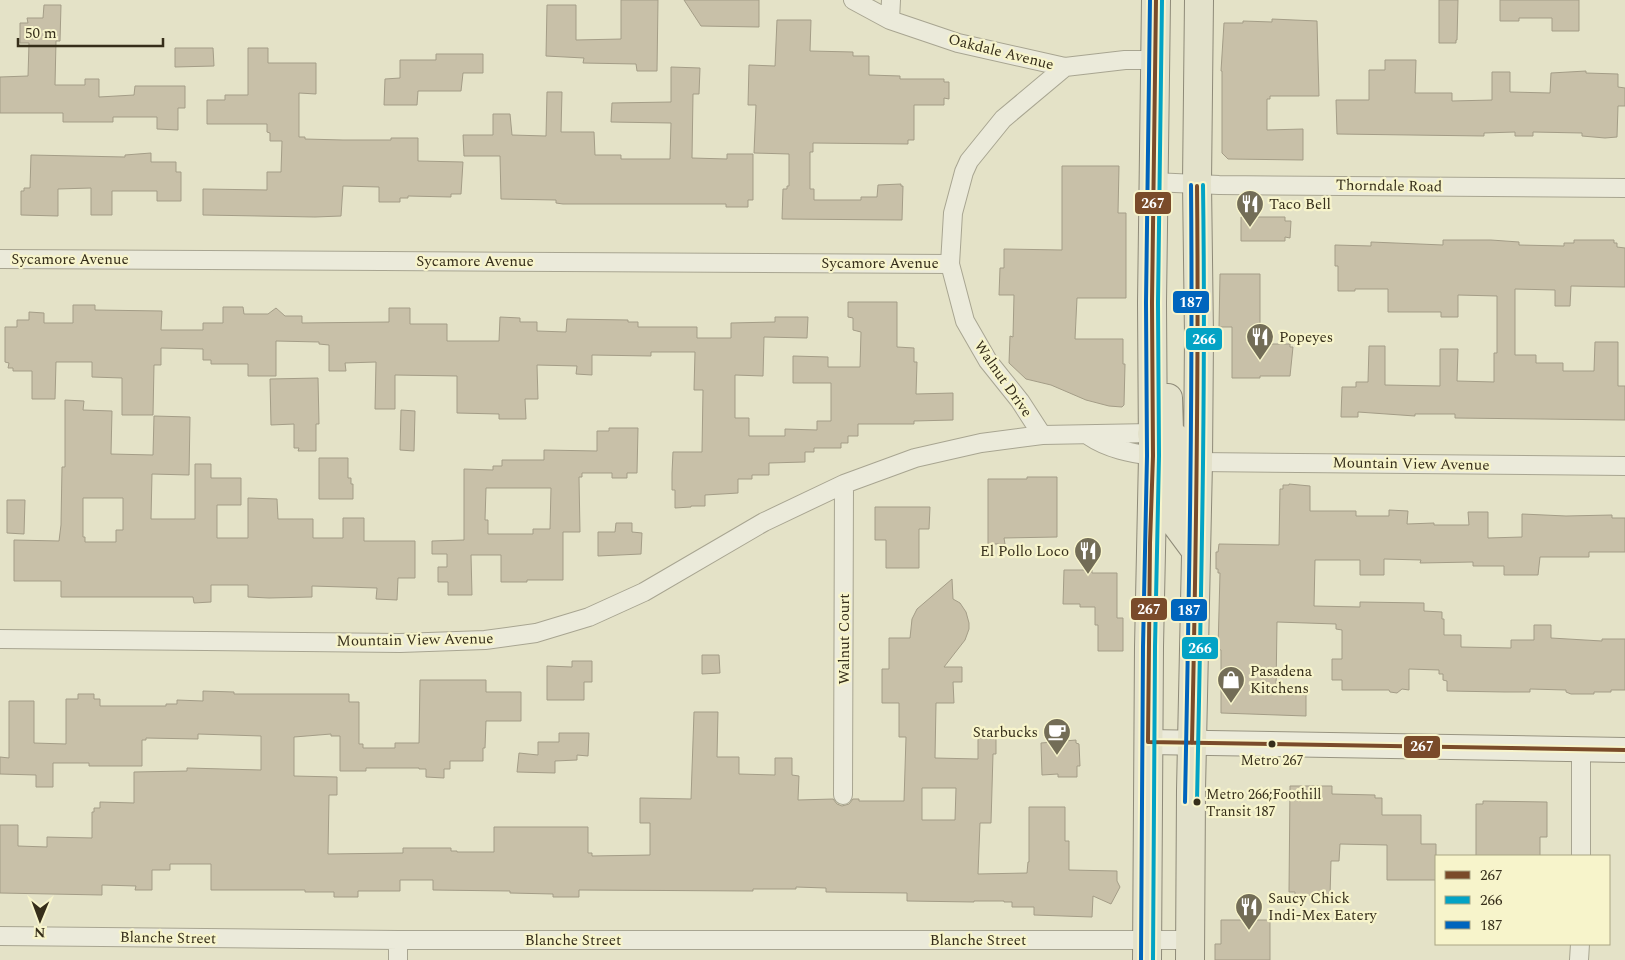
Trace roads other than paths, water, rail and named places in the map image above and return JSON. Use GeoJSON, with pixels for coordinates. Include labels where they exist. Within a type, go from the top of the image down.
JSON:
{"type":"FeatureCollection","features":[{"type":"Feature","properties":{"kind":"main road"},"geometry":{"type":"LineString","coordinates":[[1147,950],[1156,0]]}},
{"type":"Feature","properties":{"kind":"main road"},"geometry":{"type":"LineString","coordinates":[[1190,950],[1198,462],[1197,183],[1199,0]]}},
{"type":"Feature","properties":{"kind":"main road"},"geometry":{"type":"LineString","coordinates":[[1153,236],[1168,270],[1168,430],[1198,462]]}},
{"type":"Feature","properties":{"kind":"main road"},"geometry":{"type":"LineString","coordinates":[[1152,444],[1173,464],[1173,520],[1196,551]]}},
{"type":"Feature","properties":{"kind":"main road"},"geometry":{"type":"LineString","coordinates":[[1148,742],[1625,750]]}},
{"type":"Feature","properties":{"kind":"street","name":"Oakdale Avenue"},"geometry":{"type":"LineString","coordinates":[[853,0],[890,20],[958,43],[1065,67],[1125,60],[1156,60]]}},
{"type":"Feature","properties":{"kind":"street"},"geometry":{"type":"LineString","coordinates":[[890,20],[891,0]]}},
{"type":"Feature","properties":{"kind":"street","name":"Walnut Drive"},"geometry":{"type":"LineString","coordinates":[[1042,435],[1020,401],[988,361],[965,321],[950,264],[953,213],[964,172],[969,161],[1003,119],[1065,67]]}},
{"type":"Feature","properties":{"kind":"street","name":"Thorndale Road"},"geometry":{"type":"LineString","coordinates":[[1154,182],[1220,185],[1625,188]]}},
{"type":"Feature","properties":{"kind":"street","name":"Sycamore Avenue"},"geometry":{"type":"LineString","coordinates":[[0,259],[950,264]]}},
{"type":"Feature","properties":{"kind":"street","name":"Mountain View Avenue"},"geometry":{"type":"LineString","coordinates":[[0,639],[400,643],[485,640],[536,633],[589,616],[644,592],[764,522],[844,484],[916,458],[981,443],[1042,435],[1087,434],[1098,442],[1129,453],[1152,444]]}},
{"type":"Feature","properties":{"kind":"street","name":"Mountain View Avenue"},"geometry":{"type":"LineString","coordinates":[[1198,462],[1625,466]]}},
{"type":"Feature","properties":{"kind":"street","name":"Walnut Court"},"geometry":{"type":"LineString","coordinates":[[843,795],[844,484]]}},
{"type":"Feature","properties":{"kind":"street"},"geometry":{"type":"LineString","coordinates":[[1581,750],[1581,855]]}},
{"type":"Feature","properties":{"kind":"street","name":"Blanche Street"},"geometry":{"type":"LineString","coordinates":[[0,936],[1190,950]]}},
{"type":"Feature","properties":{"kind":"street"},"geometry":{"type":"LineString","coordinates":[[398,940],[398,960]]}},
{"type":"Feature","properties":{"kind":"street"},"geometry":{"type":"LineString","coordinates":[[1579,960],[1580,945]]}},
{"type":"Feature","properties":{"kind":"place","name":"Taco Bell"},"geometry":{"type":"Point","coordinates":[1250,228]}},
{"type":"Feature","properties":{"kind":"place","name":"Popeyes"},"geometry":{"type":"Point","coordinates":[1260,361]}},
{"type":"Feature","properties":{"kind":"place","name":"El Pollo Loco"},"geometry":{"type":"Point","coordinates":[1088,575]}},
{"type":"Feature","properties":{"kind":"place","name":"Pasadena Kitchens"},"geometry":{"type":"Point","coordinates":[1231,704]}},
{"type":"Feature","properties":{"kind":"place","name":"Metro 267"},"geometry":{"type":"Point","coordinates":[1272,744]}},
{"type":"Feature","properties":{"kind":"place","name":"Starbucks"},"geometry":{"type":"Point","coordinates":[1057,756]}},
{"type":"Feature","properties":{"kind":"place","name":"Metro 266;Foothill Transit 187"},"geometry":{"type":"Point","coordinates":[1197,802]}},
{"type":"Feature","properties":{"kind":"place","name":"Saucy Chick Indi-Mex Eatery"},"geometry":{"type":"Point","coordinates":[1249,931]}}]}
